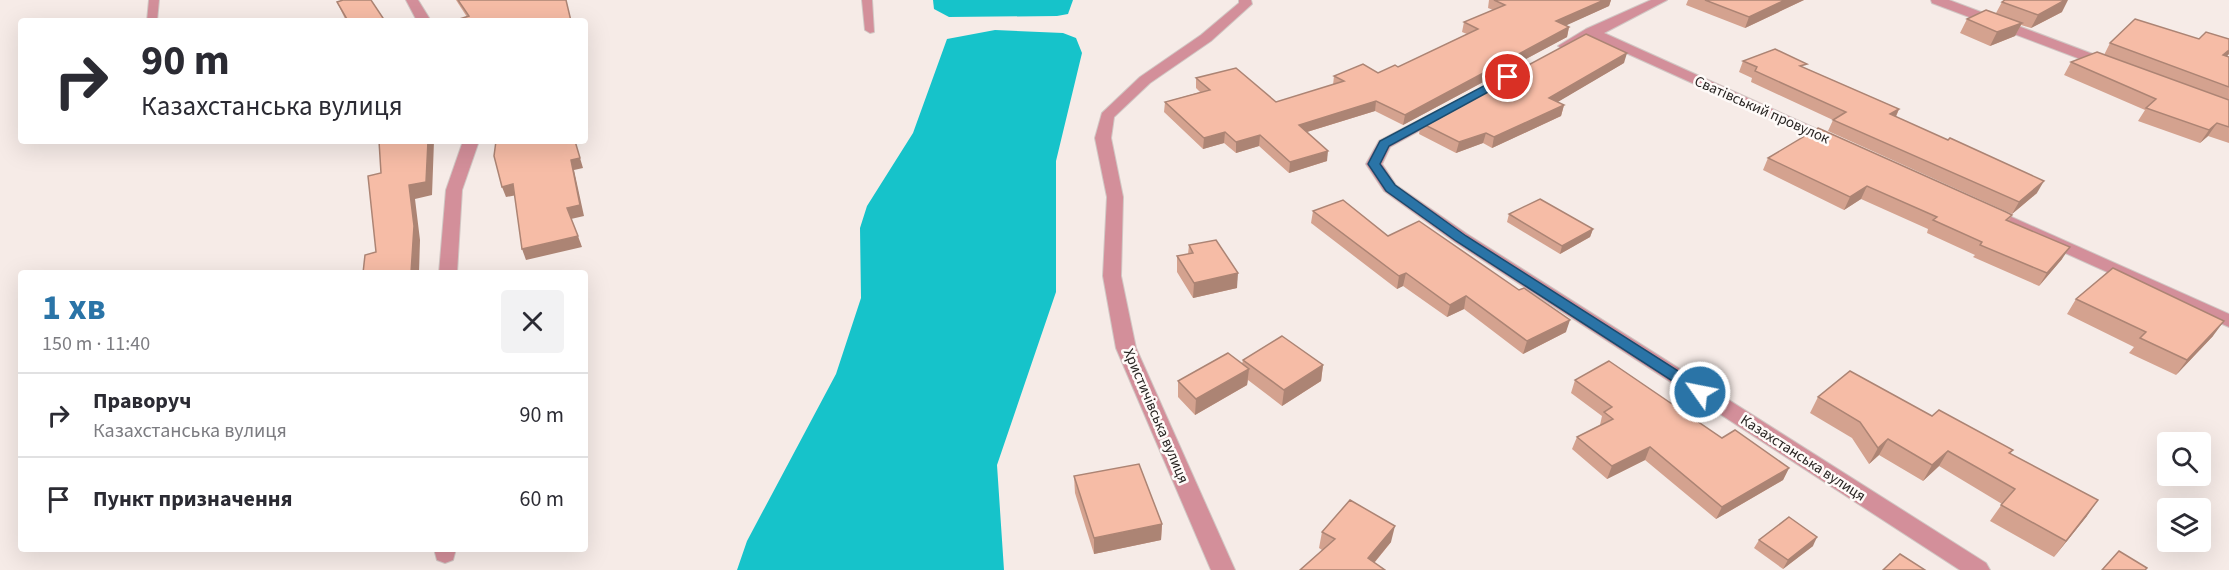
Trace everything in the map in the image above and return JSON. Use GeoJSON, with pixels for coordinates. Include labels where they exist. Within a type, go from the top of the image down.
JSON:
{"type":"FeatureCollection","features":[{"type":"Feature","properties":{"kind":"street"},"geometry":{"type":"LineString","coordinates":[[412,0],[422,18]]}},
{"type":"Feature","properties":{"kind":"street","name":"Христичівська вулиця"},"geometry":{"type":"LineString","coordinates":[[1223,570],[1126,348],[1112,276],[1115,196],[1103,138],[1107,116],[1145,80],[1206,38],[1246,4],[1245,0]]}},
{"type":"Feature","properties":{"kind":"street"},"geometry":{"type":"LineString","coordinates":[[1550,54],[1591,32],[1661,0]]}},
{"type":"Feature","properties":{"kind":"street"},"geometry":{"type":"LineString","coordinates":[[1937,0],[2127,72]]}},
{"type":"Feature","properties":{"kind":"street","name":"Сватівський провулок"},"geometry":{"type":"LineString","coordinates":[[1591,32],[1850,149]]}},
{"type":"Feature","properties":{"kind":"street","name":"Казахстанська вулиця"},"geometry":{"type":"LineString","coordinates":[[1456,104],[1384,144],[1374,164],[1390,188],[1471,245],[1978,570]]}},
{"type":"Feature","properties":{"kind":"street"},"geometry":{"type":"LineString","coordinates":[[448,270],[454,190],[470,144]]}},
{"type":"Feature","properties":{"kind":"street"},"geometry":{"type":"LineString","coordinates":[[1969,203],[2229,321]]}},
{"type":"Feature","properties":{"kind":"lane"},"geometry":{"type":"LineString","coordinates":[[152,18],[154,0]]}},
{"type":"Feature","properties":{"kind":"lane"},"geometry":{"type":"LineString","coordinates":[[867,0],[870,30]]}},
{"type":"Feature","properties":{"kind":"water"},"geometry":{"type":"Polygon","coordinates":[[[933,0],[1073,0],[1068,14],[1057,16],[949,17],[934,9],[933,0]]]}},
{"type":"Feature","properties":{"kind":"water"},"geometry":{"type":"Polygon","coordinates":[[[995,30],[1063,33],[1076,38],[1082,53],[1056,161],[1056,292],[997,465],[1004,570],[737,570],[747,541],[836,374],[861,298],[860,228],[867,206],[913,133],[947,39],[995,30]]]}},
{"type":"Feature","properties":{"kind":"building"},"geometry":{"type":"Polygon","coordinates":[[[371,0],[383,18],[346,18],[337,2],[371,0]]]}},
{"type":"Feature","properties":{"kind":"building"},"geometry":{"type":"Polygon","coordinates":[[[458,0],[566,0],[570,18],[463,18],[469,16],[458,0]]]}},
{"type":"Feature","properties":{"kind":"building"},"geometry":{"type":"Polygon","coordinates":[[[1494,0],[1604,0],[1556,21],[1569,27],[1405,115],[1376,101],[1299,125],[1328,151],[1290,162],[1260,135],[1236,142],[1225,132],[1204,138],[1165,102],[1210,90],[1196,78],[1236,68],[1276,102],[1344,81],[1334,76],[1363,64],[1378,73],[1395,65],[1398,67],[1478,29],[1464,22],[1505,5],[1494,0]]]}},
{"type":"Feature","properties":{"kind":"building"},"geometry":{"type":"Polygon","coordinates":[[[1705,0],[1785,0],[1749,17],[1705,0]]]}},
{"type":"Feature","properties":{"kind":"building"},"geometry":{"type":"Polygon","coordinates":[[[2005,0],[2065,0],[2038,15],[2002,2],[2005,0]]]}},
{"type":"Feature","properties":{"kind":"building"},"geometry":{"type":"Polygon","coordinates":[[[1986,10],[2022,23],[1997,32],[1967,19],[1986,10]]]}},
{"type":"Feature","properties":{"kind":"building"},"geometry":{"type":"Polygon","coordinates":[[[2135,19],[2199,39],[2206,32],[2229,39],[2229,50],[2223,55],[2229,57],[2229,87],[2110,43],[2135,19]]]}},
{"type":"Feature","properties":{"kind":"building"},"geometry":{"type":"Polygon","coordinates":[[[1586,34],[1627,53],[1549,98],[1564,105],[1494,137],[1486,133],[1459,142],[1421,123],[1586,34]]]}},
{"type":"Feature","properties":{"kind":"building"},"geometry":{"type":"Polygon","coordinates":[[[1775,49],[1807,64],[1800,66],[1899,109],[1890,114],[1948,140],[1950,138],[2044,181],[2019,202],[1833,120],[1846,112],[1755,71],[1757,67],[1743,61],[1775,49]]]}},
{"type":"Feature","properties":{"kind":"building"},"geometry":{"type":"Polygon","coordinates":[[[2097,52],[2229,100],[2229,127],[2217,123],[2209,130],[2146,108],[2156,99],[2071,62],[2097,52]]]}},
{"type":"Feature","properties":{"kind":"building"},"geometry":{"type":"Polygon","coordinates":[[[1818,128],[2006,212],[2012,215],[2006,220],[2070,247],[2047,273],[1980,245],[1982,242],[1933,220],[1937,217],[1867,186],[1850,197],[1768,158],[1818,128]]]}},
{"type":"Feature","properties":{"kind":"building"},"geometry":{"type":"Polygon","coordinates":[[[379,144],[428,144],[426,182],[409,185],[414,226],[411,270],[363,270],[365,255],[376,252],[368,176],[381,173],[379,144]]]}},
{"type":"Feature","properties":{"kind":"building"},"geometry":{"type":"Polygon","coordinates":[[[496,144],[576,144],[580,158],[571,160],[580,205],[567,208],[578,236],[522,249],[513,184],[502,187],[494,156],[496,144]]]}},
{"type":"Feature","properties":{"kind":"building"},"geometry":{"type":"Polygon","coordinates":[[[1540,199],[1593,229],[1562,246],[1509,214],[1540,199]]]}},
{"type":"Feature","properties":{"kind":"building"},"geometry":{"type":"Polygon","coordinates":[[[1343,200],[1388,236],[1419,221],[1519,290],[1524,288],[1570,320],[1527,341],[1466,296],[1450,305],[1406,273],[1399,276],[1313,211],[1343,200]]]}},
{"type":"Feature","properties":{"kind":"building"},"geometry":{"type":"Polygon","coordinates":[[[1216,240],[1238,273],[1194,283],[1177,256],[1193,253],[1189,245],[1216,240]]]}},
{"type":"Feature","properties":{"kind":"building"},"geometry":{"type":"Polygon","coordinates":[[[2113,268],[2224,321],[2187,360],[2140,338],[2146,332],[2076,299],[2113,268]]]}},
{"type":"Feature","properties":{"kind":"building"},"geometry":{"type":"Polygon","coordinates":[[[1282,336],[1323,365],[1284,390],[1243,360],[1282,336]]]}},
{"type":"Feature","properties":{"kind":"building"},"geometry":{"type":"Polygon","coordinates":[[[1228,353],[1249,369],[1196,399],[1178,381],[1228,353]]]}},
{"type":"Feature","properties":{"kind":"building"},"geometry":{"type":"Polygon","coordinates":[[[1609,361],[1722,438],[1735,430],[1789,468],[1722,507],[1650,447],[1612,466],[1577,437],[1613,419],[1604,412],[1612,407],[1575,380],[1609,361]]]}},
{"type":"Feature","properties":{"kind":"building"},"geometry":{"type":"Polygon","coordinates":[[[1850,371],[1932,416],[1939,410],[2013,450],[2009,453],[2098,500],[2066,541],[2001,505],[2015,489],[1948,451],[1932,465],[1888,439],[1878,448],[1860,422],[1818,397],[1850,371]]]}},
{"type":"Feature","properties":{"kind":"building"},"geometry":{"type":"Polygon","coordinates":[[[1139,464],[1162,524],[1094,538],[1074,476],[1139,464]]]}},
{"type":"Feature","properties":{"kind":"building"},"geometry":{"type":"Polygon","coordinates":[[[1350,500],[1395,526],[1368,558],[1385,570],[1300,570],[1335,539],[1322,532],[1350,500]]]}},
{"type":"Feature","properties":{"kind":"building"},"geometry":{"type":"Polygon","coordinates":[[[1789,517],[1817,537],[1788,560],[1759,540],[1789,517]]]}},
{"type":"Feature","properties":{"kind":"building"},"geometry":{"type":"Polygon","coordinates":[[[2119,551],[2147,568],[2145,570],[2102,570],[2119,551]]]}},
{"type":"Feature","properties":{"kind":"building"},"geometry":{"type":"Polygon","coordinates":[[[1900,554],[1925,570],[1883,570],[1900,554]]]}},
{"type":"Feature","properties":{"kind":"route"},"geometry":{"type":"LineString","coordinates":[[1508,77],[1384,144],[1374,164],[1390,188],[1461,238],[1700,392]]}}]}
